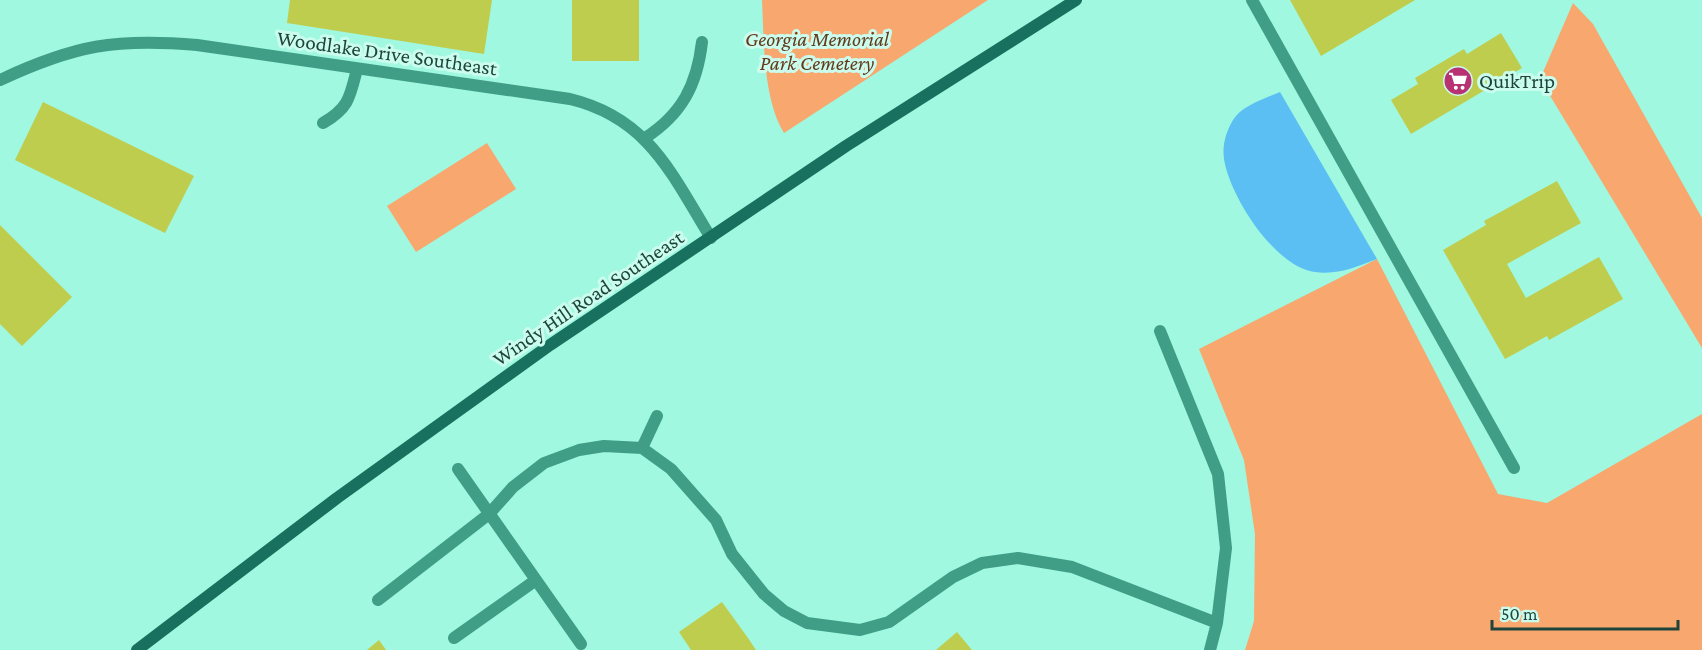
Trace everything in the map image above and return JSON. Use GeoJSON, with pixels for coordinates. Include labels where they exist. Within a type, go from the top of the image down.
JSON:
{"type":"FeatureCollection","features":[{"type":"Feature","properties":{"kind":"main road","name":"Windy Hill Road Southeast"},"geometry":{"type":"LineString","coordinates":[[137,650],[337,498],[550,345],[846,146],[1076,0]]}},
{"type":"Feature","properties":{"kind":"street"},"geometry":{"type":"LineString","coordinates":[[1254,1],[1514,468]]}},
{"type":"Feature","properties":{"kind":"street","name":"Woodlake Drive Southeast"},"geometry":{"type":"LineString","coordinates":[[0,80],[56,56],[88,47],[150,41],[197,45],[578,101],[598,106],[613,114],[645,138],[658,153],[711,238]]}},
{"type":"Feature","properties":{"kind":"street"},"geometry":{"type":"LineString","coordinates":[[645,138],[665,125],[685,99],[699,71],[702,42]]}},
{"type":"Feature","properties":{"kind":"street"},"geometry":{"type":"LineString","coordinates":[[323,123],[342,112],[351,92],[357,69]]}},
{"type":"Feature","properties":{"kind":"street"},"geometry":{"type":"LineString","coordinates":[[1160,331],[1218,474],[1226,548],[1217,623],[1210,650]]}},
{"type":"Feature","properties":{"kind":"street"},"geometry":{"type":"LineString","coordinates":[[642,448],[657,416]]}},
{"type":"Feature","properties":{"kind":"street"},"geometry":{"type":"LineString","coordinates":[[378,600],[489,514],[513,487],[544,463],[604,446],[642,448],[671,469],[716,520],[732,554],[764,594],[784,611],[807,623],[860,630],[889,622],[953,577],[982,563],[1018,558],[1072,567],[1217,623]]}},
{"type":"Feature","properties":{"kind":"street"},"geometry":{"type":"LineString","coordinates":[[458,468],[581,644]]}},
{"type":"Feature","properties":{"kind":"street"},"geometry":{"type":"LineString","coordinates":[[454,638],[536,580]]}},
{"type":"Feature","properties":{"kind":"green space","name":"Georgia Memorial Park Cemetery"},"geometry":{"type":"Polygon","coordinates":[[[762,0],[988,0],[784,133],[777,119],[768,87],[762,0]]]}},
{"type":"Feature","properties":{"kind":"green space"},"geometry":{"type":"Polygon","coordinates":[[[1573,3],[1593,24],[1702,218],[1702,348],[1540,79],[1573,3]]]}},
{"type":"Feature","properties":{"kind":"green space"},"geometry":{"type":"Polygon","coordinates":[[[487,143],[516,189],[416,252],[387,206],[487,143]]]}},
{"type":"Feature","properties":{"kind":"green space"},"geometry":{"type":"Polygon","coordinates":[[[1377,259],[1498,494],[1547,503],[1702,414],[1702,650],[1245,650],[1254,621],[1255,534],[1244,460],[1199,349],[1377,259]]]}},
{"type":"Feature","properties":{"kind":"water"},"geometry":{"type":"Polygon","coordinates":[[[1280,92],[1377,259],[1347,270],[1331,272],[1315,272],[1300,267],[1285,258],[1270,244],[1245,210],[1228,175],[1224,159],[1224,144],[1237,115],[1254,103],[1280,92]]]}},
{"type":"Feature","properties":{"kind":"building"},"geometry":{"type":"Polygon","coordinates":[[[290,0],[492,0],[484,54],[287,23],[290,0]]]}},
{"type":"Feature","properties":{"kind":"building"},"geometry":{"type":"Polygon","coordinates":[[[572,0],[639,0],[639,61],[572,61],[572,0]]]}},
{"type":"Feature","properties":{"kind":"building"},"geometry":{"type":"Polygon","coordinates":[[[1290,0],[1415,0],[1321,56],[1290,0]]]}},
{"type":"Feature","properties":{"kind":"building","name":"QuikTrip"},"geometry":{"type":"Polygon","coordinates":[[[1501,33],[1522,68],[1411,134],[1391,100],[1418,84],[1415,78],[1464,49],[1467,54],[1501,33]]]}},
{"type":"Feature","properties":{"kind":"building"},"geometry":{"type":"Polygon","coordinates":[[[43,102],[194,176],[165,233],[15,160],[43,102]]]}},
{"type":"Feature","properties":{"kind":"building"},"geometry":{"type":"Polygon","coordinates":[[[1557,181],[1581,223],[1507,264],[1526,298],[1599,257],[1623,299],[1549,340],[1547,336],[1505,359],[1443,250],[1486,225],[1484,221],[1557,181]]]}},
{"type":"Feature","properties":{"kind":"building"},"geometry":{"type":"Polygon","coordinates":[[[0,225],[72,297],[22,346],[0,324],[0,225]]]}},
{"type":"Feature","properties":{"kind":"building"},"geometry":{"type":"Polygon","coordinates":[[[722,602],[756,650],[691,650],[679,632],[722,602]]]}},
{"type":"Feature","properties":{"kind":"building"},"geometry":{"type":"Polygon","coordinates":[[[957,632],[972,650],[936,650],[957,632]]]}},
{"type":"Feature","properties":{"kind":"building"},"geometry":{"type":"Polygon","coordinates":[[[379,640],[386,650],[367,650],[379,640]]]}},
{"type":"Feature","properties":{"kind":"place","name":"QuikTrip"},"geometry":{"type":"Point","coordinates":[1458,81]}}]}
